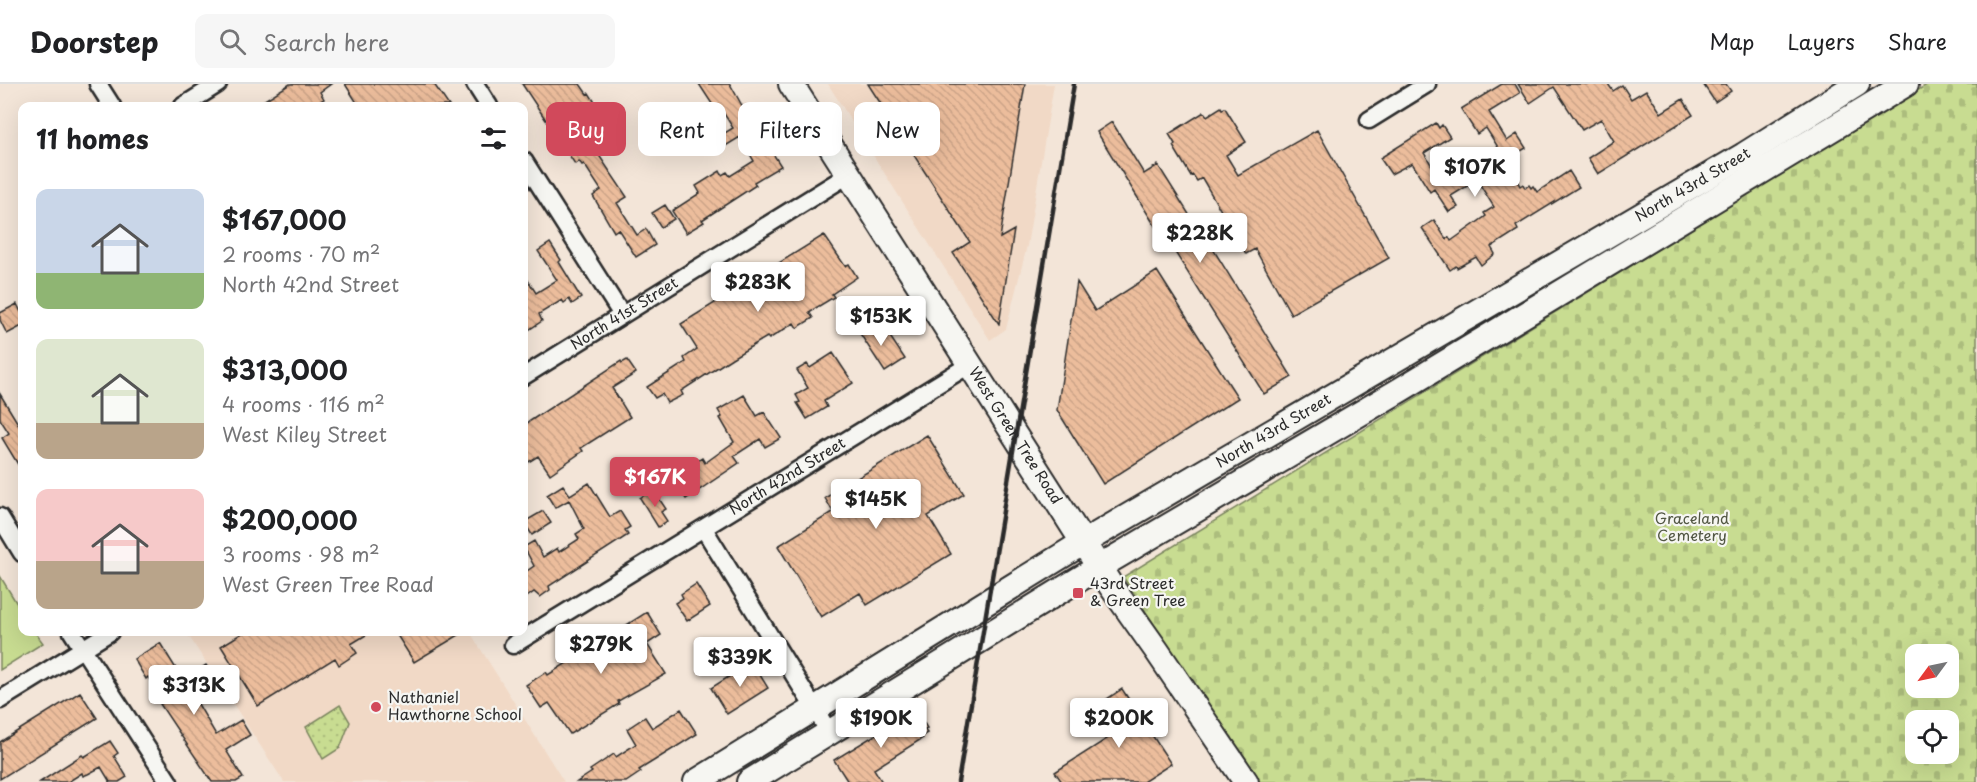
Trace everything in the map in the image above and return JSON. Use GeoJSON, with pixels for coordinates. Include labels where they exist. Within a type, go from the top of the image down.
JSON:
{"type":"FeatureCollection","features":[{"type":"Feature","properties":{"kind":"main road","name":"West Green Tree Road"},"geometry":{"type":"LineString","coordinates":[[791,84],[1099,567],[1246,782]]}},
{"type":"Feature","properties":{"kind":"main road","name":"North 43rd Street"},"geometry":{"type":"LineString","coordinates":[[696,782],[1084,542],[1744,155],[1857,84]]}},
{"type":"Feature","properties":{"kind":"main road","name":"North 43rd Street"},"geometry":{"type":"LineString","coordinates":[[749,782],[1099,567],[1410,384],[1906,84]]}},
{"type":"Feature","properties":{"kind":"street"},"geometry":{"type":"LineString","coordinates":[[98,84],[109,102]]}},
{"type":"Feature","properties":{"kind":"street"},"geometry":{"type":"LineString","coordinates":[[189,102],[218,84]]}},
{"type":"Feature","properties":{"kind":"street"},"geometry":{"type":"LineString","coordinates":[[475,84],[486,102]]}},
{"type":"Feature","properties":{"kind":"street"},"geometry":{"type":"LineString","coordinates":[[1369,120],[1427,84]]}},
{"type":"Feature","properties":{"kind":"street"},"geometry":{"type":"LineString","coordinates":[[528,166],[622,315]]}},
{"type":"Feature","properties":{"kind":"street","name":"North 41st Street"},"geometry":{"type":"LineString","coordinates":[[528,374],[848,175]]}},
{"type":"Feature","properties":{"kind":"street","name":"North 42nd Street"},"geometry":{"type":"LineString","coordinates":[[528,636],[969,365]]}},
{"type":"Feature","properties":{"kind":"street"},"geometry":{"type":"LineString","coordinates":[[0,517],[18,546]]}},
{"type":"Feature","properties":{"kind":"street"},"geometry":{"type":"LineString","coordinates":[[704,529],[829,732]]}},
{"type":"Feature","properties":{"kind":"street"},"geometry":{"type":"LineString","coordinates":[[75,636],[169,782]]}},
{"type":"Feature","properties":{"kind":"street"},"geometry":{"type":"LineString","coordinates":[[0,700],[103,636]]}},
{"type":"Feature","properties":{"kind":"street","name":"North 42nd Street"},"geometry":{"type":"LineString","coordinates":[[513,645],[528,636]]}},
{"type":"Feature","properties":{"kind":"shaded area"},"geometry":{"type":"Polygon","coordinates":[[[828,84],[1054,84],[1027,246],[1006,329],[990,340],[874,156],[940,156],[940,102],[854,102],[854,125],[842,106],[842,102],[839,102],[828,84]]]}},
{"type":"Feature","properties":{"kind":"shaded area","name":"Nathaniel Hawthorne School"},"geometry":{"type":"Polygon","coordinates":[[[189,636],[473,636],[564,782],[284,782],[189,636]]]}},
{"type":"Feature","properties":{"kind":"green space","name":"Graceland Cemetery"},"geometry":{"type":"Polygon","coordinates":[[[1928,84],[1977,84],[1977,782],[1257,782],[1123,577],[1928,84]]]}},
{"type":"Feature","properties":{"kind":"green space"},"geometry":{"type":"Polygon","coordinates":[[[0,576],[18,605],[18,636],[38,636],[43,643],[0,670],[0,576]]]}},
{"type":"Feature","properties":{"kind":"green space"},"geometry":{"type":"Polygon","coordinates":[[[340,705],[350,722],[340,748],[323,759],[306,727],[340,705]]]}},
{"type":"Feature","properties":{"kind":"building"},"geometry":{"type":"Polygon","coordinates":[[[290,84],[331,84],[320,92],[324,99],[319,102],[261,102],[290,84]]]}},
{"type":"Feature","properties":{"kind":"building"},"geometry":{"type":"Polygon","coordinates":[[[345,84],[434,84],[446,102],[356,102],[345,84]]]}},
{"type":"Feature","properties":{"kind":"building"},"geometry":{"type":"Polygon","coordinates":[[[522,84],[580,84],[595,102],[546,102],[546,120],[522,84]]]}},
{"type":"Feature","properties":{"kind":"building"},"geometry":{"type":"Polygon","coordinates":[[[699,84],[730,84],[740,102],[738,102],[738,138],[726,146],[726,132],[733,128],[726,117],[726,102],[711,102],[699,84]]]}},
{"type":"Feature","properties":{"kind":"building"},"geometry":{"type":"Polygon","coordinates":[[[868,84],[1025,84],[1000,238],[1014,230],[999,324],[953,253],[970,242],[914,156],[940,156],[940,102],[880,102],[868,84]]]}},
{"type":"Feature","properties":{"kind":"building"},"geometry":{"type":"Polygon","coordinates":[[[1502,84],[1515,84],[1520,93],[1489,112],[1507,141],[1517,134],[1526,148],[1506,160],[1486,128],[1477,134],[1461,109],[1502,84]]]}},
{"type":"Feature","properties":{"kind":"building"},"geometry":{"type":"Polygon","coordinates":[[[1518,84],[1608,84],[1613,91],[1622,85],[1631,99],[1646,90],[1661,113],[1683,99],[1693,115],[1598,174],[1588,158],[1614,141],[1601,119],[1582,130],[1554,87],[1530,103],[1518,84]]]}},
{"type":"Feature","properties":{"kind":"building"},"geometry":{"type":"Polygon","coordinates":[[[1703,84],[1726,84],[1731,91],[1715,102],[1703,84]]]}},
{"type":"Feature","properties":{"kind":"building"},"geometry":{"type":"Polygon","coordinates":[[[1221,107],[1225,108],[1246,142],[1226,155],[1238,175],[1317,130],[1389,258],[1291,314],[1255,249],[1246,254],[1202,178],[1197,181],[1193,175],[1191,176],[1173,146],[1175,144],[1169,134],[1204,112],[1207,116],[1221,107]]]}},
{"type":"Feature","properties":{"kind":"building"},"geometry":{"type":"Polygon","coordinates":[[[1112,122],[1144,174],[1158,165],[1195,224],[1197,223],[1292,377],[1264,394],[1097,132],[1112,122]]]}},
{"type":"Feature","properties":{"kind":"building"},"geometry":{"type":"Polygon","coordinates":[[[1436,123],[1439,128],[1442,125],[1450,137],[1424,153],[1443,183],[1464,170],[1459,163],[1474,154],[1488,176],[1507,164],[1520,186],[1523,184],[1525,188],[1529,185],[1531,188],[1533,186],[1537,192],[1569,171],[1579,187],[1516,226],[1518,230],[1491,247],[1495,254],[1481,265],[1476,257],[1450,270],[1422,228],[1434,220],[1446,239],[1449,237],[1451,241],[1486,216],[1484,213],[1494,207],[1477,180],[1451,196],[1458,207],[1449,212],[1434,189],[1430,192],[1412,163],[1391,174],[1380,158],[1436,123]]]}},
{"type":"Feature","properties":{"kind":"building"},"geometry":{"type":"Polygon","coordinates":[[[570,156],[599,156],[627,197],[617,203],[637,235],[646,229],[655,245],[636,257],[618,229],[614,232],[593,196],[601,190],[584,164],[582,165],[579,161],[575,164],[570,156]]]}},
{"type":"Feature","properties":{"kind":"building"},"geometry":{"type":"Polygon","coordinates":[[[751,156],[775,156],[781,166],[754,182],[756,185],[686,233],[672,211],[700,193],[696,186],[720,171],[722,175],[727,172],[730,176],[754,161],[751,156]]]}},
{"type":"Feature","properties":{"kind":"building"},"geometry":{"type":"Polygon","coordinates":[[[665,205],[674,219],[661,227],[652,213],[665,205]]]}},
{"type":"Feature","properties":{"kind":"building"},"geometry":{"type":"Polygon","coordinates":[[[824,235],[845,266],[849,264],[857,277],[832,294],[834,297],[809,312],[813,318],[797,328],[794,323],[769,339],[767,337],[681,391],[683,395],[667,403],[662,394],[655,398],[647,387],[686,362],[684,358],[697,349],[681,324],[824,235]]]}},
{"type":"Feature","properties":{"kind":"building"},"geometry":{"type":"Polygon","coordinates":[[[550,243],[581,298],[572,304],[569,299],[564,303],[562,300],[539,314],[542,321],[528,330],[528,280],[536,293],[557,280],[538,251],[550,243]]]}},
{"type":"Feature","properties":{"kind":"building"},"geometry":{"type":"Polygon","coordinates":[[[1157,271],[1238,398],[1103,484],[1057,410],[1077,282],[1095,311],[1157,271]]]}},
{"type":"Feature","properties":{"kind":"building"},"geometry":{"type":"Polygon","coordinates":[[[17,304],[18,328],[7,334],[0,320],[0,313],[17,304]]]}},
{"type":"Feature","properties":{"kind":"building"},"geometry":{"type":"Polygon","coordinates":[[[870,321],[880,336],[887,332],[905,359],[885,372],[857,329],[870,321]]]}},
{"type":"Feature","properties":{"kind":"building"},"geometry":{"type":"Polygon","coordinates":[[[833,353],[853,383],[824,401],[827,407],[807,419],[797,403],[800,402],[796,395],[808,388],[797,370],[807,364],[810,368],[833,353]]]}},
{"type":"Feature","properties":{"kind":"building"},"geometry":{"type":"Polygon","coordinates":[[[627,360],[636,373],[612,388],[630,417],[581,448],[583,451],[550,474],[538,456],[528,462],[528,422],[621,361],[622,363],[627,360]]]}},
{"type":"Feature","properties":{"kind":"building"},"geometry":{"type":"Polygon","coordinates":[[[0,394],[18,423],[18,464],[2,438],[9,433],[0,419],[0,394]]]}},
{"type":"Feature","properties":{"kind":"building"},"geometry":{"type":"Polygon","coordinates":[[[744,395],[757,416],[764,412],[781,438],[765,447],[760,439],[734,456],[739,463],[686,499],[672,477],[702,458],[705,463],[734,442],[718,410],[744,395]]]}},
{"type":"Feature","properties":{"kind":"building"},"geometry":{"type":"Polygon","coordinates":[[[927,435],[964,494],[928,516],[951,554],[867,605],[860,593],[821,617],[778,546],[833,512],[825,498],[927,435]]]}},
{"type":"Feature","properties":{"kind":"building"},"geometry":{"type":"Polygon","coordinates":[[[631,468],[639,481],[626,490],[618,477],[631,468]]]}},
{"type":"Feature","properties":{"kind":"building"},"geometry":{"type":"Polygon","coordinates":[[[589,483],[610,517],[620,511],[630,527],[625,530],[628,535],[549,586],[550,590],[540,597],[534,592],[528,596],[528,570],[534,566],[528,555],[528,545],[534,541],[543,557],[557,548],[559,552],[579,539],[576,534],[584,529],[569,500],[555,508],[547,495],[563,485],[570,495],[589,483]]]}},
{"type":"Feature","properties":{"kind":"building"},"geometry":{"type":"Polygon","coordinates":[[[649,492],[652,496],[656,494],[666,509],[661,512],[667,521],[658,527],[640,498],[649,492]]]}},
{"type":"Feature","properties":{"kind":"building"},"geometry":{"type":"Polygon","coordinates":[[[543,511],[551,523],[532,535],[528,528],[528,520],[543,511]]]}},
{"type":"Feature","properties":{"kind":"building"},"geometry":{"type":"Polygon","coordinates":[[[696,584],[710,606],[687,621],[675,603],[683,598],[681,594],[696,584]]]}},
{"type":"Feature","properties":{"kind":"building"},"geometry":{"type":"Polygon","coordinates":[[[647,612],[661,635],[647,644],[666,674],[618,701],[619,704],[570,734],[549,703],[541,708],[526,685],[546,672],[548,675],[647,612]]]}},
{"type":"Feature","properties":{"kind":"building"},"geometry":{"type":"Polygon","coordinates":[[[237,636],[364,636],[351,644],[357,653],[339,665],[335,658],[258,706],[221,646],[237,636]]]}},
{"type":"Feature","properties":{"kind":"building"},"geometry":{"type":"Polygon","coordinates":[[[398,636],[457,636],[414,662],[398,636]]]}},
{"type":"Feature","properties":{"kind":"building"},"geometry":{"type":"Polygon","coordinates":[[[160,643],[183,680],[206,665],[215,678],[191,692],[216,735],[241,720],[250,735],[226,750],[243,778],[236,782],[212,782],[160,704],[171,698],[159,678],[151,682],[148,677],[146,679],[134,659],[160,643]]]}},
{"type":"Feature","properties":{"kind":"building"},"geometry":{"type":"Polygon","coordinates":[[[752,662],[768,688],[727,714],[711,688],[752,662]]]}},
{"type":"Feature","properties":{"kind":"building"},"geometry":{"type":"Polygon","coordinates":[[[1122,689],[1171,764],[1143,782],[1062,782],[1055,772],[1113,735],[1095,707],[1122,689]]]}},
{"type":"Feature","properties":{"kind":"building"},"geometry":{"type":"Polygon","coordinates":[[[80,692],[97,718],[0,779],[0,742],[80,692]]]}},
{"type":"Feature","properties":{"kind":"building"},"geometry":{"type":"Polygon","coordinates":[[[681,709],[697,734],[639,770],[641,772],[626,782],[577,782],[614,754],[616,757],[636,744],[627,729],[645,717],[652,728],[681,709]]]}},
{"type":"Feature","properties":{"kind":"building"},"geometry":{"type":"Polygon","coordinates":[[[916,710],[927,728],[924,729],[927,733],[922,736],[923,738],[874,769],[882,782],[848,782],[834,760],[916,710]]]}},
{"type":"Feature","properties":{"kind":"building"},"geometry":{"type":"Polygon","coordinates":[[[110,741],[118,753],[114,756],[127,777],[119,782],[110,782],[101,767],[83,776],[82,773],[68,782],[40,782],[82,755],[84,757],[110,741]]]}},
{"type":"Feature","properties":{"kind":"railway"},"geometry":{"type":"LineString","coordinates":[[958,782],[1074,84]]}},
{"type":"Feature","properties":{"kind":"place","name":"43rd Street & Green Tree"},"geometry":{"type":"Point","coordinates":[1078,593]}},
{"type":"Feature","properties":{"kind":"place","name":"Nathaniel Hawthorne School"},"geometry":{"type":"Point","coordinates":[376,707]}}]}
